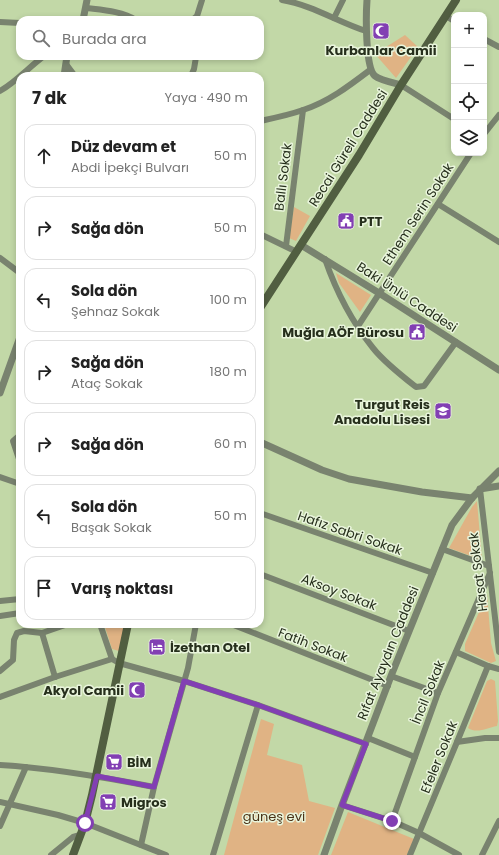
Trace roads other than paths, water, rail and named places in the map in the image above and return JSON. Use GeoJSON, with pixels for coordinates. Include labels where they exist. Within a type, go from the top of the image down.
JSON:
{"type":"FeatureCollection","features":[{"type":"Feature","properties":{"kind":"main road","name":"Recai Güreli Caddesi"},"geometry":{"type":"LineString","coordinates":[[264,302],[359,155],[401,85],[456,0]]}},
{"type":"Feature","properties":{"kind":"main road"},"geometry":{"type":"LineString","coordinates":[[73,855],[85,823],[97,776],[115,661],[127,628]]}},
{"type":"Feature","properties":{"kind":"street"},"geometry":{"type":"LineString","coordinates":[[84,16],[87,0]]}},
{"type":"Feature","properties":{"kind":"street"},"geometry":{"type":"LineString","coordinates":[[197,16],[202,0]]}},
{"type":"Feature","properties":{"kind":"street"},"geometry":{"type":"LineString","coordinates":[[282,0],[299,3],[349,26],[366,31]]}},
{"type":"Feature","properties":{"kind":"street"},"geometry":{"type":"LineString","coordinates":[[334,18],[344,0]]}},
{"type":"Feature","properties":{"kind":"street"},"geometry":{"type":"LineString","coordinates":[[366,0],[366,31],[370,70],[375,76],[401,85],[451,117]]}},
{"type":"Feature","properties":{"kind":"street"},"geometry":{"type":"LineString","coordinates":[[86,8],[128,16]]}},
{"type":"Feature","properties":{"kind":"street"},"geometry":{"type":"LineString","coordinates":[[446,16],[451,19]]}},
{"type":"Feature","properties":{"kind":"street"},"geometry":{"type":"LineString","coordinates":[[0,22],[16,23]]}},
{"type":"Feature","properties":{"kind":"street"},"geometry":{"type":"LineString","coordinates":[[487,41],[499,47]]}},
{"type":"Feature","properties":{"kind":"street"},"geometry":{"type":"LineString","coordinates":[[24,72],[38,60]]}},
{"type":"Feature","properties":{"kind":"street"},"geometry":{"type":"LineString","coordinates":[[64,72],[66,60]]}},
{"type":"Feature","properties":{"kind":"street"},"geometry":{"type":"LineString","coordinates":[[66,60],[73,72]]}},
{"type":"Feature","properties":{"kind":"street"},"geometry":{"type":"LineString","coordinates":[[193,72],[196,60]]}},
{"type":"Feature","properties":{"kind":"street"},"geometry":{"type":"LineString","coordinates":[[264,120],[303,110],[343,90],[370,70]]}},
{"type":"Feature","properties":{"kind":"street"},"geometry":{"type":"LineString","coordinates":[[0,91],[16,79]]}},
{"type":"Feature","properties":{"kind":"street","name":"Ballı Sokak"},"geometry":{"type":"LineString","coordinates":[[286,246],[303,110]]}},
{"type":"Feature","properties":{"kind":"street"},"geometry":{"type":"LineString","coordinates":[[487,130],[499,115]]}},
{"type":"Feature","properties":{"kind":"street","name":"Ethem Serin Sokak"},"geometry":{"type":"LineString","coordinates":[[358,326],[469,156]]}},
{"type":"Feature","properties":{"kind":"street"},"geometry":{"type":"LineString","coordinates":[[438,204],[499,242]]}},
{"type":"Feature","properties":{"kind":"street"},"geometry":{"type":"LineString","coordinates":[[264,236],[286,246],[299,248]]}},
{"type":"Feature","properties":{"kind":"street","name":"Baki Ünlü Caddesi"},"geometry":{"type":"LineString","coordinates":[[299,248],[325,259],[499,370]]}},
{"type":"Feature","properties":{"kind":"street"},"geometry":{"type":"LineString","coordinates":[[0,258],[16,271]]}},
{"type":"Feature","properties":{"kind":"street"},"geometry":{"type":"LineString","coordinates":[[325,259],[332,279],[346,306],[374,349],[416,387],[424,386],[456,342]]}},
{"type":"Feature","properties":{"kind":"street"},"geometry":{"type":"LineString","coordinates":[[0,393],[2,378],[16,346]]}},
{"type":"Feature","properties":{"kind":"street"},"geometry":{"type":"LineString","coordinates":[[16,437],[13,440],[16,449]]}},
{"type":"Feature","properties":{"kind":"street"},"geometry":{"type":"LineString","coordinates":[[264,444],[322,470],[349,480],[422,492],[472,498]]}},
{"type":"Feature","properties":{"kind":"street","name":"Rıfat Ayaydın Caddesi"},"geometry":{"type":"LineString","coordinates":[[324,855],[391,676],[452,525],[472,498],[499,471]]}},
{"type":"Feature","properties":{"kind":"street"},"geometry":{"type":"LineString","coordinates":[[0,477],[16,483]]}},
{"type":"Feature","properties":{"kind":"street"},"geometry":{"type":"LineString","coordinates":[[480,489],[499,486]]}},
{"type":"Feature","properties":{"kind":"street","name":"Hasat Sokak"},"geometry":{"type":"LineString","coordinates":[[480,489],[499,652]]}},
{"type":"Feature","properties":{"kind":"street","name":"Hafız Sabri Sokak"},"geometry":{"type":"LineString","coordinates":[[264,514],[433,573]]}},
{"type":"Feature","properties":{"kind":"street"},"geometry":{"type":"LineString","coordinates":[[442,549],[489,566]]}},
{"type":"Feature","properties":{"kind":"street","name":"İncil Sokak"},"geometry":{"type":"LineString","coordinates":[[392,821],[438,693],[490,573]]}},
{"type":"Feature","properties":{"kind":"street","name":"Aksoy Sokak"},"geometry":{"type":"LineString","coordinates":[[264,576],[409,631]]}},
{"type":"Feature","properties":{"kind":"street"},"geometry":{"type":"LineString","coordinates":[[0,601],[16,599]]}},
{"type":"Feature","properties":{"kind":"street"},"geometry":{"type":"LineString","coordinates":[[0,616],[16,614]]}},
{"type":"Feature","properties":{"kind":"street"},"geometry":{"type":"LineString","coordinates":[[0,671],[13,660],[14,640],[17,633],[24,631],[42,633],[56,628]]}},
{"type":"Feature","properties":{"kind":"street"},"geometry":{"type":"LineString","coordinates":[[102,628],[115,661]]}},
{"type":"Feature","properties":{"kind":"street"},"geometry":{"type":"LineString","coordinates":[[141,845],[154,787],[184,681],[195,628]]}},
{"type":"Feature","properties":{"kind":"street","name":"Fatih Sokak"},"geometry":{"type":"LineString","coordinates":[[241,628],[388,686]]}},
{"type":"Feature","properties":{"kind":"street"},"geometry":{"type":"LineString","coordinates":[[42,633],[55,677]]}},
{"type":"Feature","properties":{"kind":"street"},"geometry":{"type":"LineString","coordinates":[[456,652],[488,666],[499,669]]}},
{"type":"Feature","properties":{"kind":"street"},"geometry":{"type":"LineString","coordinates":[[0,697],[55,677],[115,661],[184,681],[415,757]]}},
{"type":"Feature","properties":{"kind":"street","name":"Efeler Sokak"},"geometry":{"type":"LineString","coordinates":[[410,855],[458,742],[488,666]]}},
{"type":"Feature","properties":{"kind":"street"},"geometry":{"type":"LineString","coordinates":[[391,676],[438,693]]}},
{"type":"Feature","properties":{"kind":"street"},"geometry":{"type":"LineString","coordinates":[[213,855],[258,705]]}},
{"type":"Feature","properties":{"kind":"street"},"geometry":{"type":"LineString","coordinates":[[458,742],[485,738],[499,738]]}},
{"type":"Feature","properties":{"kind":"street"},"geometry":{"type":"LineString","coordinates":[[0,766],[26,766],[97,776],[154,787]]}},
{"type":"Feature","properties":{"kind":"street"},"geometry":{"type":"LineString","coordinates":[[0,826],[26,766]]}},
{"type":"Feature","properties":{"kind":"street"},"geometry":{"type":"LineString","coordinates":[[0,802],[58,815],[85,823],[141,845],[159,854],[166,855]]}},
{"type":"Feature","properties":{"kind":"street"},"geometry":{"type":"LineString","coordinates":[[342,805],[392,821],[459,855]]}},
{"type":"Feature","properties":{"kind":"street"},"geometry":{"type":"LineString","coordinates":[[482,855],[499,821]]}},
{"type":"Feature","properties":{"kind":"street"},"geometry":{"type":"LineString","coordinates":[[51,855],[73,837],[80,836]]}},
{"type":"Feature","properties":{"kind":"place","name":"Kurbanlar Camii"},"geometry":{"type":"Point","coordinates":[381,31]}},
{"type":"Feature","properties":{"kind":"place","name":"PTT"},"geometry":{"type":"Point","coordinates":[346,221]}},
{"type":"Feature","properties":{"kind":"place","name":"Muğla AÖF Bürosu"},"geometry":{"type":"Point","coordinates":[417,332]}},
{"type":"Feature","properties":{"kind":"place","name":"Turgut Reis Anadolu Lisesi"},"geometry":{"type":"Point","coordinates":[443,411]}},
{"type":"Feature","properties":{"kind":"place","name":"İzethan Otel"},"geometry":{"type":"Point","coordinates":[157,647]}},
{"type":"Feature","properties":{"kind":"place","name":"Akyol Camii"},"geometry":{"type":"Point","coordinates":[137,690]}},
{"type":"Feature","properties":{"kind":"place","name":"BİM"},"geometry":{"type":"Point","coordinates":[114,762]}},
{"type":"Feature","properties":{"kind":"place","name":"Migros"},"geometry":{"type":"Point","coordinates":[108,802]}},
{"type":"Feature","properties":{"kind":"park label","name":"güneş evi"},"geometry":{"type":"Point","coordinates":[274,816]}}]}
